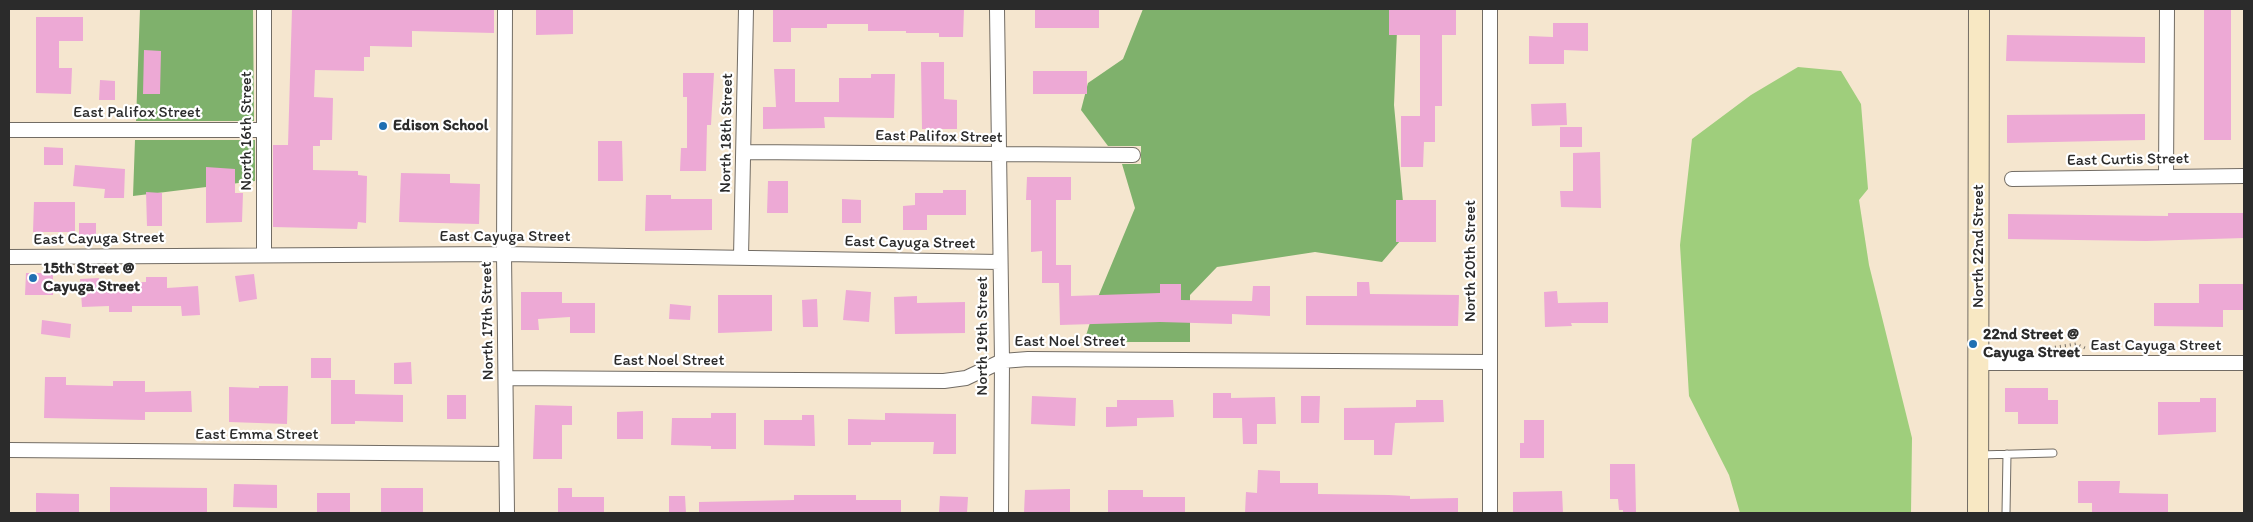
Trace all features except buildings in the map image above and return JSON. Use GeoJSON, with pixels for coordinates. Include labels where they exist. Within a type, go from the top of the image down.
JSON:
{"type":"FeatureCollection","features":[{"type":"Feature","properties":{"kind":"main road","name":"North 22nd Street"},"geometry":{"type":"LineString","coordinates":[[1978,513],[1979,9]]}},
{"type":"Feature","properties":{"kind":"street","name":"North 16th Street"},"geometry":{"type":"LineString","coordinates":[[264,9],[264,254]]}},
{"type":"Feature","properties":{"kind":"street","name":"North 17th Street"},"geometry":{"type":"LineString","coordinates":[[505,9],[504,254],[507,513]]}},
{"type":"Feature","properties":{"kind":"street","name":"North 18th Street"},"geometry":{"type":"LineString","coordinates":[[740,258],[745,152],[746,9]]}},
{"type":"Feature","properties":{"kind":"street","name":"North 19th Street"},"geometry":{"type":"LineString","coordinates":[[997,9],[1002,361],[1001,513]]}},
{"type":"Feature","properties":{"kind":"street","name":"North 20th Street"},"geometry":{"type":"LineString","coordinates":[[1490,9],[1488,362],[1490,513]]}},
{"type":"Feature","properties":{"kind":"street"},"geometry":{"type":"LineString","coordinates":[[2166,178],[2167,9]]}},
{"type":"Feature","properties":{"kind":"street","name":"East Palifox Street"},"geometry":{"type":"LineString","coordinates":[[9,130],[264,130]]}},
{"type":"Feature","properties":{"kind":"street","name":"East Palifox Street"},"geometry":{"type":"LineString","coordinates":[[745,152],[1133,155]]}},
{"type":"Feature","properties":{"kind":"street","name":"East Curtis Street"},"geometry":{"type":"LineString","coordinates":[[2012,179],[2244,176]]}},
{"type":"Feature","properties":{"kind":"street","name":"East Cayuga Street"},"geometry":{"type":"LineString","coordinates":[[9,257],[504,254],[1000,262]]}},
{"type":"Feature","properties":{"kind":"street","name":"East Noel Street"},"geometry":{"type":"LineString","coordinates":[[506,378],[944,381],[966,378],[1002,361],[1038,359],[1488,362]]}},
{"type":"Feature","properties":{"kind":"street","name":"East Cayuga Street"},"geometry":{"type":"LineString","coordinates":[[1978,363],[2244,363]]}},
{"type":"Feature","properties":{"kind":"street","name":"East Emma Street"},"geometry":{"type":"LineString","coordinates":[[9,450],[505,454]]}},
{"type":"Feature","properties":{"kind":"lane"},"geometry":{"type":"LineString","coordinates":[[2006,513],[2007,454]]}},
{"type":"Feature","properties":{"kind":"lane"},"geometry":{"type":"LineString","coordinates":[[1978,455],[2053,454]]}},
{"type":"Feature","properties":{"kind":"green space"},"geometry":{"type":"Polygon","coordinates":[[[140,9],[253,9],[254,121],[136,121],[140,9]]]}},
{"type":"Feature","properties":{"kind":"green space"},"geometry":{"type":"Polygon","coordinates":[[[1143,9],[1402,9],[1397,31],[1394,105],[1406,234],[1382,262],[1315,252],[1217,267],[1190,295],[1190,342],[1084,342],[1098,297],[1135,208],[1122,164],[1141,164],[1141,146],[1108,146],[1081,110],[1088,83],[1123,59],[1143,9]]]}},
{"type":"Feature","properties":{"kind":"green space"},"geometry":{"type":"Polygon","coordinates":[[[1798,67],[1841,71],[1861,104],[1868,189],[1859,200],[1869,265],[1912,438],[1911,513],[1740,513],[1729,475],[1689,396],[1680,245],[1692,139],[1751,95],[1798,67]]]}},
{"type":"Feature","properties":{"kind":"green space"},"geometry":{"type":"Polygon","coordinates":[[[135,140],[255,140],[255,181],[133,196],[135,140]]]}},
{"type":"Feature","properties":{"kind":"place","name":"Edison School"},"geometry":{"type":"Point","coordinates":[383,126]}},
{"type":"Feature","properties":{"kind":"place","name":"15th Street @ Cayuga Street"},"geometry":{"type":"Point","coordinates":[33,278]}},
{"type":"Feature","properties":{"kind":"place","name":"22nd Street @ Cayuga Street"},"geometry":{"type":"Point","coordinates":[1973,344]}}]}
